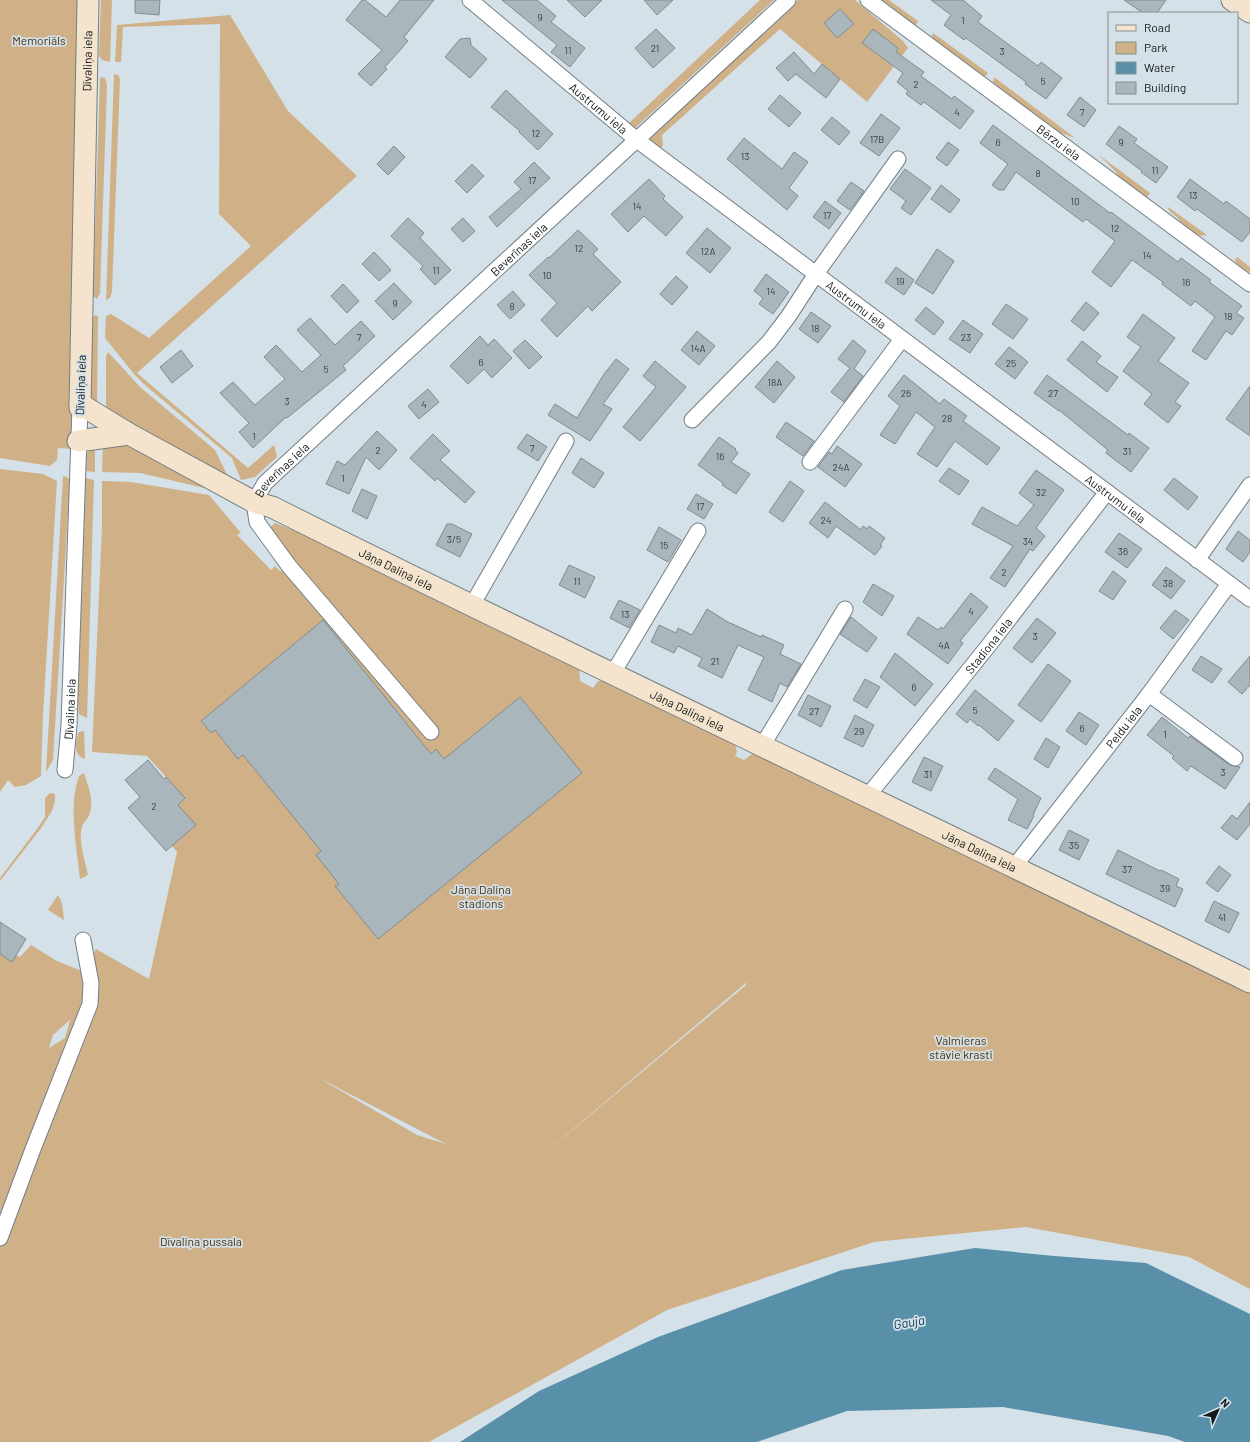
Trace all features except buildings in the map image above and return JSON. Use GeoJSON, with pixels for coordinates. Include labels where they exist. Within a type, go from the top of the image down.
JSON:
{"type":"FeatureCollection","features":[{"type":"Feature","properties":{"kind":"street","name":"Dīvaliņa iela"},"geometry":{"type":"LineString","coordinates":[[65,770],[69,725],[80,406],[88,0]]}},
{"type":"Feature","properties":{"kind":"street","name":"Austrumu iela"},"geometry":{"type":"LineString","coordinates":[[470,0],[637,140],[1250,599]]}},
{"type":"Feature","properties":{"kind":"street","name":"Beverīnas iela"},"geometry":{"type":"LineString","coordinates":[[254,502],[265,483],[788,0]]}},
{"type":"Feature","properties":{"kind":"street","name":"Bērzu iela"},"geometry":{"type":"LineString","coordinates":[[868,0],[1250,284]]}},
{"type":"Feature","properties":{"kind":"street"},"geometry":{"type":"LineString","coordinates":[[1232,0],[1250,12]]}},
{"type":"Feature","properties":{"kind":"street"},"geometry":{"type":"LineString","coordinates":[[692,420],[769,342],[788,317],[816,274],[898,158]]}},
{"type":"Feature","properties":{"kind":"street"},"geometry":{"type":"LineString","coordinates":[[810,462],[902,338]]}},
{"type":"Feature","properties":{"kind":"street","name":"Jāņa Daliņa iela"},"geometry":{"type":"LineString","coordinates":[[80,406],[254,502],[272,507],[592,664],[1250,982]]}},
{"type":"Feature","properties":{"kind":"street"},"geometry":{"type":"LineString","coordinates":[[78,441],[129,434]]}},
{"type":"Feature","properties":{"kind":"street"},"geometry":{"type":"LineString","coordinates":[[472,605],[566,441]]}},
{"type":"Feature","properties":{"kind":"street"},"geometry":{"type":"LineString","coordinates":[[1197,560],[1250,484]]}},
{"type":"Feature","properties":{"kind":"street","name":"Stadiona iela"},"geometry":{"type":"LineString","coordinates":[[867,797],[989,645],[1107,492]]}},
{"type":"Feature","properties":{"kind":"street"},"geometry":{"type":"LineString","coordinates":[[254,502],[257,522],[289,566],[431,732]]}},
{"type":"Feature","properties":{"kind":"street"},"geometry":{"type":"LineString","coordinates":[[613,674],[698,531]]}},
{"type":"Feature","properties":{"kind":"street","name":"Peldu iela"},"geometry":{"type":"LineString","coordinates":[[1014,867],[1149,694],[1229,584]]}},
{"type":"Feature","properties":{"kind":"street"},"geometry":{"type":"LineString","coordinates":[[762,746],[845,609]]}},
{"type":"Feature","properties":{"kind":"street"},"geometry":{"type":"LineString","coordinates":[[1149,694],[1235,758]]}},
{"type":"Feature","properties":{"kind":"street"},"geometry":{"type":"LineString","coordinates":[[0,1238],[90,1004],[91,983],[83,940]]}},
{"type":"Feature","properties":{"kind":"green space","name":"Memoriāls"},"geometry":{"type":"Polygon","coordinates":[[[0,0],[79,0],[72,449],[58,448],[57,460],[50,466],[0,458],[0,0]]]}},
{"type":"Feature","properties":{"kind":"green space"},"geometry":{"type":"Polygon","coordinates":[[[101,0],[112,0],[110,62],[102,60],[99,56],[101,0]]]}},
{"type":"Feature","properties":{"kind":"green space"},"geometry":{"type":"Polygon","coordinates":[[[760,0],[774,0],[634,129],[628,124],[760,0]]]}},
{"type":"Feature","properties":{"kind":"green space"},"geometry":{"type":"Polygon","coordinates":[[[798,0],[855,0],[903,41],[908,48],[867,102],[780,29],[662,135],[663,146],[658,150],[650,140],[652,135],[798,0]]]}},
{"type":"Feature","properties":{"kind":"green space"},"geometry":{"type":"Polygon","coordinates":[[[879,0],[889,0],[918,21],[915,27],[879,0]]]}},
{"type":"Feature","properties":{"kind":"green space"},"geometry":{"type":"Polygon","coordinates":[[[230,15],[288,111],[357,176],[137,373],[248,468],[274,445],[277,457],[255,477],[241,480],[232,458],[146,386],[134,374],[105,338],[106,316],[111,314],[149,338],[251,246],[219,214],[220,24],[123,27],[121,62],[115,62],[117,25],[230,15]]]}},
{"type":"Feature","properties":{"kind":"green space"},"geometry":{"type":"Polygon","coordinates":[[[933,33],[988,73],[986,76],[983,76],[933,40],[931,37],[933,33]]]}},
{"type":"Feature","properties":{"kind":"green space"},"geometry":{"type":"Polygon","coordinates":[[[114,74],[118,75],[120,79],[112,292],[110,298],[106,300],[114,74]]]}},
{"type":"Feature","properties":{"kind":"green space"},"geometry":{"type":"Polygon","coordinates":[[[101,77],[105,78],[107,85],[100,293],[97,299],[93,296],[101,77]]]}},
{"type":"Feature","properties":{"kind":"green space"},"geometry":{"type":"Polygon","coordinates":[[[994,77],[1075,138],[1061,133],[1007,94],[993,82],[994,77]]]}},
{"type":"Feature","properties":{"kind":"green space"},"geometry":{"type":"Polygon","coordinates":[[[1099,155],[1150,193],[1147,197],[1120,179],[1116,172],[1099,155]]]}},
{"type":"Feature","properties":{"kind":"green space"},"geometry":{"type":"Polygon","coordinates":[[[1168,207],[1207,235],[1203,236],[1192,232],[1168,209],[1168,207]]]}},
{"type":"Feature","properties":{"kind":"green space"},"geometry":{"type":"Polygon","coordinates":[[[1237,257],[1250,267],[1250,273],[1237,264],[1235,260],[1237,257]]]}},
{"type":"Feature","properties":{"kind":"green space"},"geometry":{"type":"Polygon","coordinates":[[[95,315],[98,316],[97,403],[88,394],[91,320],[95,315]]]}},
{"type":"Feature","properties":{"kind":"green space"},"geometry":{"type":"Polygon","coordinates":[[[108,352],[140,387],[215,450],[230,481],[106,411],[106,356],[108,352]]]}},
{"type":"Feature","properties":{"kind":"green space"},"geometry":{"type":"Polygon","coordinates":[[[103,443],[122,443],[207,485],[213,490],[140,473],[102,472],[103,443]]]}},
{"type":"Feature","properties":{"kind":"green space"},"geometry":{"type":"Polygon","coordinates":[[[95,445],[95,472],[85,471],[86,454],[95,445]]]}},
{"type":"Feature","properties":{"kind":"green space"},"geometry":{"type":"Polygon","coordinates":[[[0,469],[43,474],[57,481],[43,715],[41,776],[26,785],[15,787],[8,780],[0,792],[0,469]]]}},
{"type":"Feature","properties":{"kind":"green space"},"geometry":{"type":"Polygon","coordinates":[[[63,476],[70,480],[53,760],[46,772],[63,476]]]}},
{"type":"Feature","properties":{"kind":"green space"},"geometry":{"type":"Polygon","coordinates":[[[85,478],[94,480],[87,718],[79,714],[77,692],[85,478]]]}},
{"type":"Feature","properties":{"kind":"green space"},"geometry":{"type":"Polygon","coordinates":[[[102,481],[131,482],[209,495],[241,533],[237,535],[271,570],[275,566],[280,571],[289,566],[268,529],[275,523],[311,537],[579,667],[580,681],[593,688],[598,681],[607,681],[734,740],[737,752],[735,756],[744,760],[752,754],[764,755],[1250,982],[1250,1289],[1189,1257],[1026,1227],[874,1242],[667,1310],[429,1442],[0,1442],[0,946],[20,957],[31,945],[57,961],[82,971],[83,974],[96,949],[149,979],[177,852],[172,846],[195,825],[178,805],[185,798],[147,756],[92,752],[102,526],[102,481]],[[747,982],[527,1168],[745,986],[747,982]],[[70,1020],[53,1035],[49,1048],[65,1038],[70,1020]],[[317,1077],[417,1135],[446,1144],[317,1077]]]}},
{"type":"Feature","properties":{"kind":"green space"},"geometry":{"type":"Polygon","coordinates":[[[84,731],[85,759],[78,755],[76,747],[79,732],[84,731]]]}},
{"type":"Feature","properties":{"kind":"green space"},"geometry":{"type":"Polygon","coordinates":[[[84,773],[91,799],[91,810],[82,826],[81,832],[82,850],[88,875],[80,879],[74,827],[74,800],[79,776],[84,773]]]}},
{"type":"Feature","properties":{"kind":"green space"},"geometry":{"type":"Polygon","coordinates":[[[50,793],[55,794],[55,801],[52,811],[41,828],[0,881],[0,878],[45,817],[45,798],[50,793]]]}},
{"type":"Feature","properties":{"kind":"green space"},"geometry":{"type":"Polygon","coordinates":[[[58,895],[62,903],[64,920],[48,910],[58,895]]]}},
{"type":"Feature","properties":{"kind":"water","name":"Gauja"},"geometry":{"type":"Polygon","coordinates":[[[975,1248],[1146,1263],[1250,1314],[1250,1442],[1185,1442],[1168,1436],[1003,1407],[847,1411],[757,1442],[460,1442],[539,1391],[658,1337],[842,1270],[975,1248]]]}},
{"type":"Feature","properties":{"kind":"park label","name":"Jāņa Daliņa stadions"},"geometry":{"type":"Point","coordinates":[481,896]}},
{"type":"Feature","properties":{"kind":"park label","name":"Valmieras stāvie krasti"},"geometry":{"type":"Point","coordinates":[961,1047]}},
{"type":"Feature","properties":{"kind":"park label","name":"Dīvaliņa pussala"},"geometry":{"type":"Point","coordinates":[201,1241]}}]}
